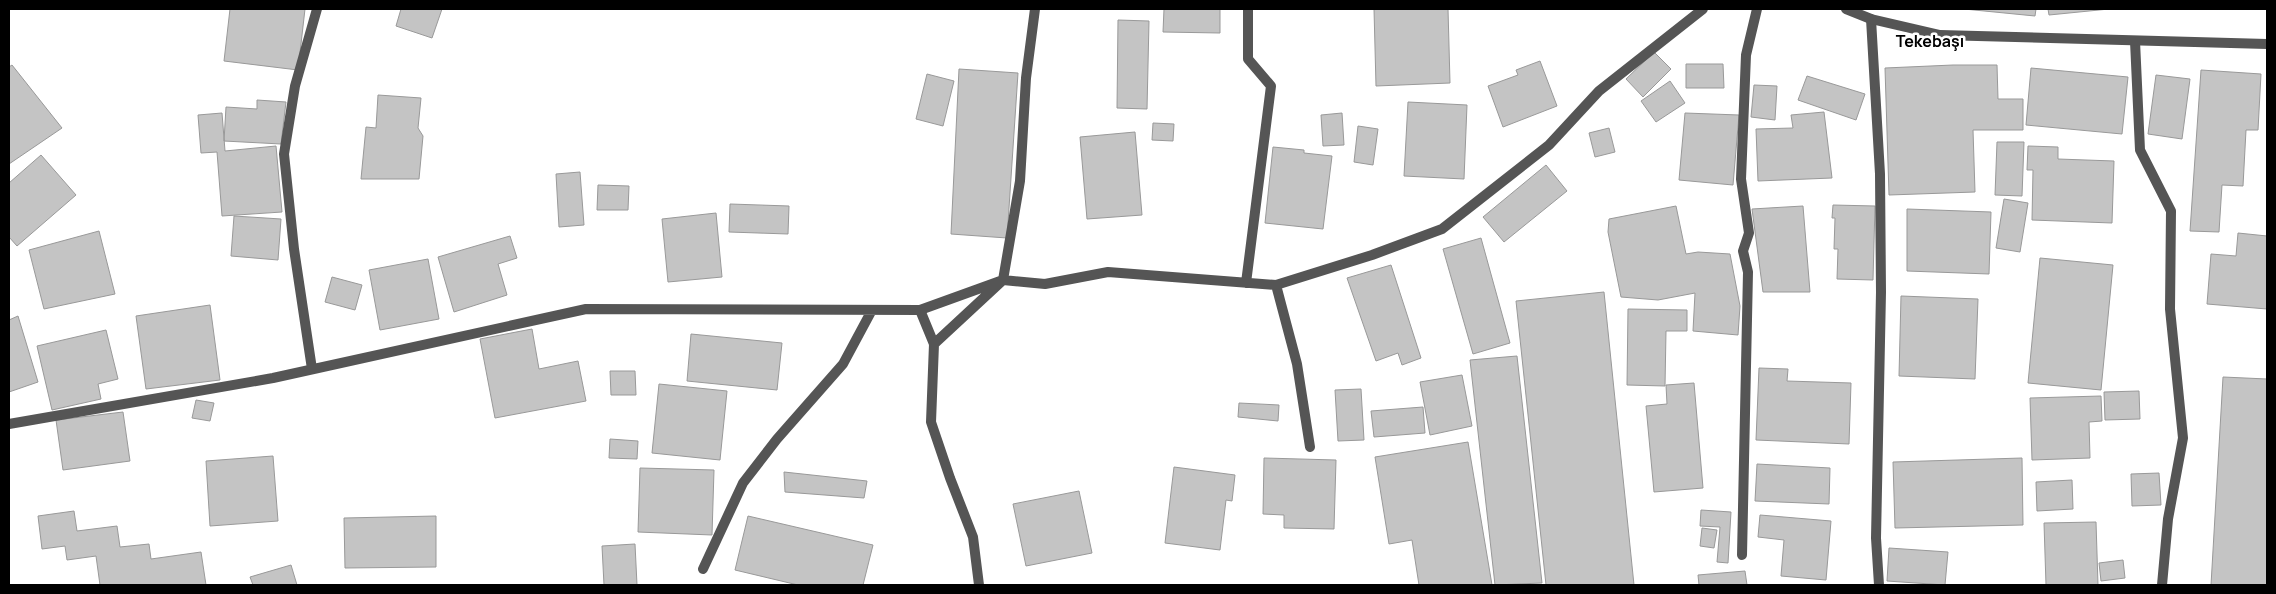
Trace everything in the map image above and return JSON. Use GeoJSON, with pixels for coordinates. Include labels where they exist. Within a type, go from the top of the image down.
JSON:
{"type":"FeatureCollection","features":[{"type":"Feature","properties":{"kind":"street"},"geometry":{"type":"LineString","coordinates":[[312,369],[294,249],[284,154],[295,86],[317,9]]}},
{"type":"Feature","properties":{"kind":"street"},"geometry":{"type":"LineString","coordinates":[[934,344],[1003,280],[1020,181],[1026,78],[1035,9]]}},
{"type":"Feature","properties":{"kind":"street"},"geometry":{"type":"LineString","coordinates":[[1246,283],[1271,86],[1248,59],[1248,9]]}},
{"type":"Feature","properties":{"kind":"street"},"geometry":{"type":"LineString","coordinates":[[9,424],[273,378],[586,309],[920,310],[1003,280],[1045,284],[1108,272],[1276,285],[1372,255],[1442,229],[1549,145],[1599,91],[1703,9]]}},
{"type":"Feature","properties":{"kind":"street"},"geometry":{"type":"LineString","coordinates":[[1742,555],[1748,272],[1743,251],[1749,233],[1741,179],[1746,55],[1758,9]]}},
{"type":"Feature","properties":{"kind":"street"},"geometry":{"type":"LineString","coordinates":[[1846,9],[1871,19],[1940,35],[2267,44]]}},
{"type":"Feature","properties":{"kind":"street"},"geometry":{"type":"LineString","coordinates":[[1871,19],[1880,174],[1880,311],[1876,538],[1879,585]]}},
{"type":"Feature","properties":{"kind":"street"},"geometry":{"type":"LineString","coordinates":[[2135,41],[2140,150],[2171,211],[2170,309],[2183,438],[2168,518],[2162,585]]}},
{"type":"Feature","properties":{"kind":"street"},"geometry":{"type":"LineString","coordinates":[[1276,285],[1297,364],[1310,448]]}},
{"type":"Feature","properties":{"kind":"street"},"geometry":{"type":"LineString","coordinates":[[703,569],[743,483],[777,439],[843,364],[872,310]]}},
{"type":"Feature","properties":{"kind":"street"},"geometry":{"type":"LineString","coordinates":[[920,310],[934,344],[931,422],[973,537],[979,585]]}},
{"type":"Feature","properties":{"kind":"building"},"geometry":{"type":"Polygon","coordinates":[[[230,9],[305,9],[298,70],[224,61],[230,9]]]}},
{"type":"Feature","properties":{"kind":"building"},"geometry":{"type":"Polygon","coordinates":[[[401,9],[442,9],[432,38],[396,26],[401,9]]]}},
{"type":"Feature","properties":{"kind":"building"},"geometry":{"type":"Polygon","coordinates":[[[1164,9],[1220,9],[1220,33],[1163,32],[1164,9]]]}},
{"type":"Feature","properties":{"kind":"building"},"geometry":{"type":"Polygon","coordinates":[[[1374,9],[1448,9],[1450,83],[1376,86],[1374,9]]]}},
{"type":"Feature","properties":{"kind":"building"},"geometry":{"type":"Polygon","coordinates":[[[1964,9],[2036,9],[2035,16],[1964,9]]]}},
{"type":"Feature","properties":{"kind":"building"},"geometry":{"type":"Polygon","coordinates":[[[2048,9],[2109,9],[2049,15],[2048,9]]]}},
{"type":"Feature","properties":{"kind":"building"},"geometry":{"type":"Polygon","coordinates":[[[1118,20],[1149,21],[1147,109],[1117,108],[1118,20]]]}},
{"type":"Feature","properties":{"kind":"building"},"geometry":{"type":"Polygon","coordinates":[[[1654,52],[1671,69],[1643,97],[1626,79],[1654,52]]]}},
{"type":"Feature","properties":{"kind":"building"},"geometry":{"type":"Polygon","coordinates":[[[1540,61],[1557,106],[1503,127],[1488,86],[1518,75],[1516,70],[1540,61]]]}},
{"type":"Feature","properties":{"kind":"building"},"geometry":{"type":"Polygon","coordinates":[[[1686,64],[1723,64],[1724,88],[1686,88],[1686,64]]]}},
{"type":"Feature","properties":{"kind":"building"},"geometry":{"type":"Polygon","coordinates":[[[12,65],[62,128],[9,164],[9,67],[12,65]]]}},
{"type":"Feature","properties":{"kind":"building"},"geometry":{"type":"Polygon","coordinates":[[[1997,65],[1998,99],[2023,99],[2023,130],[1973,130],[1975,192],[1889,195],[1885,68],[1997,65]]]}},
{"type":"Feature","properties":{"kind":"building"},"geometry":{"type":"Polygon","coordinates":[[[2031,68],[2128,77],[2122,134],[2026,125],[2031,68]]]}},
{"type":"Feature","properties":{"kind":"building"},"geometry":{"type":"Polygon","coordinates":[[[959,69],[1018,73],[1007,238],[951,234],[959,69]]]}},
{"type":"Feature","properties":{"kind":"building"},"geometry":{"type":"Polygon","coordinates":[[[2201,70],[2261,74],[2258,130],[2246,130],[2243,186],[2222,185],[2219,232],[2190,231],[2201,70]]]}},
{"type":"Feature","properties":{"kind":"building"},"geometry":{"type":"Polygon","coordinates":[[[927,74],[954,81],[943,126],[916,119],[927,74]]]}},
{"type":"Feature","properties":{"kind":"building"},"geometry":{"type":"Polygon","coordinates":[[[2156,75],[2190,79],[2182,139],[2148,134],[2156,75]]]}},
{"type":"Feature","properties":{"kind":"building"},"geometry":{"type":"Polygon","coordinates":[[[1807,76],[1865,94],[1856,120],[1798,100],[1807,76]]]}},
{"type":"Feature","properties":{"kind":"building"},"geometry":{"type":"Polygon","coordinates":[[[1670,81],[1685,103],[1656,122],[1641,101],[1670,81]]]}},
{"type":"Feature","properties":{"kind":"building"},"geometry":{"type":"Polygon","coordinates":[[[1754,85],[1777,86],[1775,120],[1751,117],[1754,85]]]}},
{"type":"Feature","properties":{"kind":"building"},"geometry":{"type":"Polygon","coordinates":[[[378,95],[421,98],[418,128],[423,136],[419,179],[361,179],[366,127],[376,128],[378,95]]]}},
{"type":"Feature","properties":{"kind":"building"},"geometry":{"type":"Polygon","coordinates":[[[257,100],[286,102],[281,144],[224,141],[226,107],[257,109],[257,100]]]}},
{"type":"Feature","properties":{"kind":"building"},"geometry":{"type":"Polygon","coordinates":[[[1408,102],[1467,105],[1464,179],[1404,176],[1408,102]]]}},
{"type":"Feature","properties":{"kind":"building"},"geometry":{"type":"Polygon","coordinates":[[[1824,112],[1832,178],[1758,181],[1756,129],[1793,128],[1791,115],[1824,112]]]}},
{"type":"Feature","properties":{"kind":"building"},"geometry":{"type":"Polygon","coordinates":[[[222,113],[225,151],[276,146],[282,212],[222,216],[217,152],[201,153],[198,115],[222,113]]]}},
{"type":"Feature","properties":{"kind":"building"},"geometry":{"type":"Polygon","coordinates":[[[1342,113],[1344,145],[1323,146],[1321,115],[1342,113]]]}},
{"type":"Feature","properties":{"kind":"building"},"geometry":{"type":"Polygon","coordinates":[[[1685,113],[1739,115],[1733,185],[1679,180],[1685,113]]]}},
{"type":"Feature","properties":{"kind":"building"},"geometry":{"type":"Polygon","coordinates":[[[1153,123],[1174,124],[1173,141],[1152,140],[1153,123]]]}},
{"type":"Feature","properties":{"kind":"building"},"geometry":{"type":"Polygon","coordinates":[[[1358,126],[1378,129],[1373,165],[1354,162],[1358,126]]]}},
{"type":"Feature","properties":{"kind":"building"},"geometry":{"type":"Polygon","coordinates":[[[1609,128],[1615,152],[1595,157],[1589,133],[1609,128]]]}},
{"type":"Feature","properties":{"kind":"building"},"geometry":{"type":"Polygon","coordinates":[[[1135,132],[1142,215],[1087,219],[1080,137],[1135,132]]]}},
{"type":"Feature","properties":{"kind":"building"},"geometry":{"type":"Polygon","coordinates":[[[1997,142],[2024,142],[2022,196],[1995,195],[1997,142]]]}},
{"type":"Feature","properties":{"kind":"building"},"geometry":{"type":"Polygon","coordinates":[[[2028,146],[2058,147],[2058,159],[2114,161],[2112,223],[2032,220],[2033,170],[2027,170],[2028,146]]]}},
{"type":"Feature","properties":{"kind":"building"},"geometry":{"type":"Polygon","coordinates":[[[1273,147],[1304,150],[1304,153],[1332,156],[1323,229],[1265,223],[1273,147]]]}},
{"type":"Feature","properties":{"kind":"building"},"geometry":{"type":"Polygon","coordinates":[[[41,155],[76,195],[17,246],[9,237],[9,183],[41,155]]]}},
{"type":"Feature","properties":{"kind":"building"},"geometry":{"type":"Polygon","coordinates":[[[1546,165],[1567,191],[1504,242],[1483,217],[1546,165]]]}},
{"type":"Feature","properties":{"kind":"building"},"geometry":{"type":"Polygon","coordinates":[[[580,172],[584,225],[559,227],[556,174],[580,172]]]}},
{"type":"Feature","properties":{"kind":"building"},"geometry":{"type":"Polygon","coordinates":[[[598,185],[629,186],[628,210],[597,210],[598,185]]]}},
{"type":"Feature","properties":{"kind":"building"},"geometry":{"type":"Polygon","coordinates":[[[2004,199],[2028,203],[2020,252],[1996,248],[2004,199]]]}},
{"type":"Feature","properties":{"kind":"building"},"geometry":{"type":"Polygon","coordinates":[[[730,204],[789,206],[788,234],[729,232],[730,204]]]}},
{"type":"Feature","properties":{"kind":"building"},"geometry":{"type":"Polygon","coordinates":[[[1833,205],[1875,206],[1873,280],[1837,279],[1838,249],[1834,249],[1835,218],[1832,218],[1833,205]]]}},
{"type":"Feature","properties":{"kind":"building"},"geometry":{"type":"Polygon","coordinates":[[[1676,206],[1686,254],[1698,252],[1730,254],[1740,306],[1738,335],[1693,331],[1695,293],[1658,300],[1621,297],[1608,232],[1609,219],[1676,206]]]}},
{"type":"Feature","properties":{"kind":"building"},"geometry":{"type":"Polygon","coordinates":[[[1803,206],[1810,292],[1763,292],[1752,209],[1803,206]]]}},
{"type":"Feature","properties":{"kind":"building"},"geometry":{"type":"Polygon","coordinates":[[[1907,209],[1991,212],[1989,274],[1907,271],[1907,209]]]}},
{"type":"Feature","properties":{"kind":"building"},"geometry":{"type":"Polygon","coordinates":[[[716,213],[722,277],[668,282],[662,219],[716,213]]]}},
{"type":"Feature","properties":{"kind":"building"},"geometry":{"type":"Polygon","coordinates":[[[234,216],[281,219],[278,260],[231,256],[234,216]]]}},
{"type":"Feature","properties":{"kind":"building"},"geometry":{"type":"Polygon","coordinates":[[[99,231],[115,294],[44,309],[29,250],[99,231]]]}},
{"type":"Feature","properties":{"kind":"building"},"geometry":{"type":"Polygon","coordinates":[[[2238,233],[2267,236],[2267,309],[2207,304],[2211,254],[2236,256],[2238,233]]]}},
{"type":"Feature","properties":{"kind":"building"},"geometry":{"type":"Polygon","coordinates":[[[510,236],[517,258],[498,264],[507,295],[454,312],[438,257],[510,236]]]}},
{"type":"Feature","properties":{"kind":"building"},"geometry":{"type":"Polygon","coordinates":[[[1481,238],[1510,343],[1473,354],[1443,249],[1481,238]]]}},
{"type":"Feature","properties":{"kind":"building"},"geometry":{"type":"Polygon","coordinates":[[[2040,258],[2113,265],[2101,390],[2028,383],[2040,258]]]}},
{"type":"Feature","properties":{"kind":"building"},"geometry":{"type":"Polygon","coordinates":[[[428,259],[439,319],[380,330],[369,270],[428,259]]]}},
{"type":"Feature","properties":{"kind":"building"},"geometry":{"type":"Polygon","coordinates":[[[1391,265],[1421,358],[1402,365],[1398,353],[1376,361],[1347,278],[1391,265]]]}},
{"type":"Feature","properties":{"kind":"building"},"geometry":{"type":"Polygon","coordinates":[[[332,277],[362,285],[355,310],[325,302],[332,277]]]}},
{"type":"Feature","properties":{"kind":"building"},"geometry":{"type":"Polygon","coordinates":[[[1604,292],[1634,585],[1546,585],[1516,301],[1604,292]]]}},
{"type":"Feature","properties":{"kind":"building"},"geometry":{"type":"Polygon","coordinates":[[[1901,296],[1978,299],[1975,379],[1899,376],[1901,296]]]}},
{"type":"Feature","properties":{"kind":"building"},"geometry":{"type":"Polygon","coordinates":[[[210,305],[220,380],[146,389],[136,316],[210,305]]]}},
{"type":"Feature","properties":{"kind":"building"},"geometry":{"type":"Polygon","coordinates":[[[1628,309],[1687,310],[1687,331],[1666,331],[1665,386],[1627,385],[1628,309]]]}},
{"type":"Feature","properties":{"kind":"building"},"geometry":{"type":"Polygon","coordinates":[[[18,316],[38,382],[9,392],[9,320],[18,316]]]}},
{"type":"Feature","properties":{"kind":"building"},"geometry":{"type":"Polygon","coordinates":[[[532,329],[539,369],[578,361],[586,401],[495,418],[480,339],[532,329]]]}},
{"type":"Feature","properties":{"kind":"building"},"geometry":{"type":"Polygon","coordinates":[[[106,330],[118,379],[98,384],[101,399],[52,410],[37,346],[106,330]]]}},
{"type":"Feature","properties":{"kind":"building"},"geometry":{"type":"Polygon","coordinates":[[[691,334],[782,343],[777,390],[687,381],[691,334]]]}},
{"type":"Feature","properties":{"kind":"building"},"geometry":{"type":"Polygon","coordinates":[[[1517,356],[1542,583],[1495,585],[1470,360],[1517,356]]]}},
{"type":"Feature","properties":{"kind":"building"},"geometry":{"type":"Polygon","coordinates":[[[1759,368],[1788,369],[1787,381],[1851,383],[1849,444],[1756,440],[1759,368]]]}},
{"type":"Feature","properties":{"kind":"building"},"geometry":{"type":"Polygon","coordinates":[[[610,371],[635,371],[636,395],[611,395],[610,371]]]}},
{"type":"Feature","properties":{"kind":"building"},"geometry":{"type":"Polygon","coordinates":[[[1462,375],[1472,426],[1430,435],[1420,382],[1462,375]]]}},
{"type":"Feature","properties":{"kind":"building"},"geometry":{"type":"Polygon","coordinates":[[[2223,377],[2267,379],[2267,585],[2211,585],[2223,377]]]}},
{"type":"Feature","properties":{"kind":"building"},"geometry":{"type":"Polygon","coordinates":[[[1694,383],[1703,488],[1654,492],[1646,406],[1667,404],[1666,385],[1694,383]]]}},
{"type":"Feature","properties":{"kind":"building"},"geometry":{"type":"Polygon","coordinates":[[[659,384],[727,391],[720,460],[652,453],[659,384]]]}},
{"type":"Feature","properties":{"kind":"building"},"geometry":{"type":"Polygon","coordinates":[[[1361,389],[1364,440],[1338,441],[1335,390],[1361,389]]]}},
{"type":"Feature","properties":{"kind":"building"},"geometry":{"type":"Polygon","coordinates":[[[2139,391],[2140,419],[2105,420],[2104,392],[2139,391]]]}},
{"type":"Feature","properties":{"kind":"building"},"geometry":{"type":"Polygon","coordinates":[[[2101,396],[2102,421],[2089,422],[2090,458],[2032,460],[2030,398],[2101,396]]]}},
{"type":"Feature","properties":{"kind":"building"},"geometry":{"type":"Polygon","coordinates":[[[196,400],[214,403],[210,421],[192,418],[196,400]]]}},
{"type":"Feature","properties":{"kind":"building"},"geometry":{"type":"Polygon","coordinates":[[[1239,403],[1279,405],[1278,421],[1238,417],[1239,403]]]}},
{"type":"Feature","properties":{"kind":"building"},"geometry":{"type":"Polygon","coordinates":[[[1423,407],[1425,433],[1374,437],[1371,411],[1423,407]]]}},
{"type":"Feature","properties":{"kind":"building"},"geometry":{"type":"Polygon","coordinates":[[[123,412],[130,461],[63,470],[56,420],[123,412]]]}},
{"type":"Feature","properties":{"kind":"building"},"geometry":{"type":"Polygon","coordinates":[[[610,439],[638,441],[637,459],[609,458],[610,439]]]}},
{"type":"Feature","properties":{"kind":"building"},"geometry":{"type":"Polygon","coordinates":[[[1468,442],[1492,585],[1419,585],[1412,540],[1389,544],[1375,457],[1468,442]]]}},
{"type":"Feature","properties":{"kind":"building"},"geometry":{"type":"Polygon","coordinates":[[[273,456],[278,521],[210,526],[206,461],[273,456]]]}},
{"type":"Feature","properties":{"kind":"building"},"geometry":{"type":"Polygon","coordinates":[[[1264,458],[1336,460],[1334,529],[1284,528],[1284,515],[1263,514],[1264,458]]]}},
{"type":"Feature","properties":{"kind":"building"},"geometry":{"type":"Polygon","coordinates":[[[2022,458],[2023,525],[1895,528],[1893,462],[2022,458]]]}},
{"type":"Feature","properties":{"kind":"building"},"geometry":{"type":"Polygon","coordinates":[[[1757,464],[1830,468],[1829,504],[1755,501],[1757,464]]]}},
{"type":"Feature","properties":{"kind":"building"},"geometry":{"type":"Polygon","coordinates":[[[1174,467],[1235,475],[1232,501],[1226,500],[1220,550],[1165,543],[1174,467]]]}},
{"type":"Feature","properties":{"kind":"building"},"geometry":{"type":"Polygon","coordinates":[[[640,468],[714,470],[712,535],[638,532],[640,468]]]}},
{"type":"Feature","properties":{"kind":"building"},"geometry":{"type":"Polygon","coordinates":[[[784,472],[867,481],[864,498],[785,492],[784,472]]]}},
{"type":"Feature","properties":{"kind":"building"},"geometry":{"type":"Polygon","coordinates":[[[2159,473],[2161,505],[2132,506],[2131,474],[2159,473]]]}},
{"type":"Feature","properties":{"kind":"building"},"geometry":{"type":"Polygon","coordinates":[[[2072,480],[2073,509],[2037,511],[2036,482],[2072,480]]]}},
{"type":"Feature","properties":{"kind":"building"},"geometry":{"type":"Polygon","coordinates":[[[1079,491],[1092,553],[1026,566],[1013,504],[1079,491]]]}},
{"type":"Feature","properties":{"kind":"building"},"geometry":{"type":"Polygon","coordinates":[[[1701,510],[1731,512],[1728,563],[1717,562],[1720,527],[1700,526],[1701,510]]]}},
{"type":"Feature","properties":{"kind":"building"},"geometry":{"type":"Polygon","coordinates":[[[74,511],[77,531],[117,526],[120,547],[149,544],[151,559],[201,552],[206,585],[100,585],[96,556],[67,560],[65,546],[42,549],[38,516],[74,511]]]}},
{"type":"Feature","properties":{"kind":"building"},"geometry":{"type":"Polygon","coordinates":[[[1760,515],[1831,521],[1826,580],[1781,576],[1784,540],[1758,537],[1760,515]]]}},
{"type":"Feature","properties":{"kind":"building"},"geometry":{"type":"Polygon","coordinates":[[[436,516],[436,567],[345,568],[344,518],[436,516]]]}},
{"type":"Feature","properties":{"kind":"building"},"geometry":{"type":"Polygon","coordinates":[[[748,516],[873,545],[863,585],[798,585],[735,570],[748,516]]]}},
{"type":"Feature","properties":{"kind":"building"},"geometry":{"type":"Polygon","coordinates":[[[2096,522],[2098,585],[2046,585],[2044,523],[2096,522]]]}},
{"type":"Feature","properties":{"kind":"building"},"geometry":{"type":"Polygon","coordinates":[[[1702,528],[1717,530],[1714,548],[1700,546],[1702,528]]]}},
{"type":"Feature","properties":{"kind":"building"},"geometry":{"type":"Polygon","coordinates":[[[635,544],[637,585],[604,585],[602,546],[635,544]]]}},
{"type":"Feature","properties":{"kind":"building"},"geometry":{"type":"Polygon","coordinates":[[[1889,548],[1948,552],[1945,585],[1887,581],[1889,548]]]}},
{"type":"Feature","properties":{"kind":"building"},"geometry":{"type":"Polygon","coordinates":[[[2123,560],[2125,578],[2101,581],[2099,563],[2123,560]]]}},
{"type":"Feature","properties":{"kind":"building"},"geometry":{"type":"Polygon","coordinates":[[[291,565],[297,585],[253,585],[250,577],[291,565]]]}},
{"type":"Feature","properties":{"kind":"building"},"geometry":{"type":"Polygon","coordinates":[[[1745,571],[1747,585],[1699,585],[1698,575],[1745,571]]]}},
{"type":"Feature","properties":{"kind":"district","name":"Tekebaşı"},"geometry":{"type":"Point","coordinates":[1930,41]}}]}
